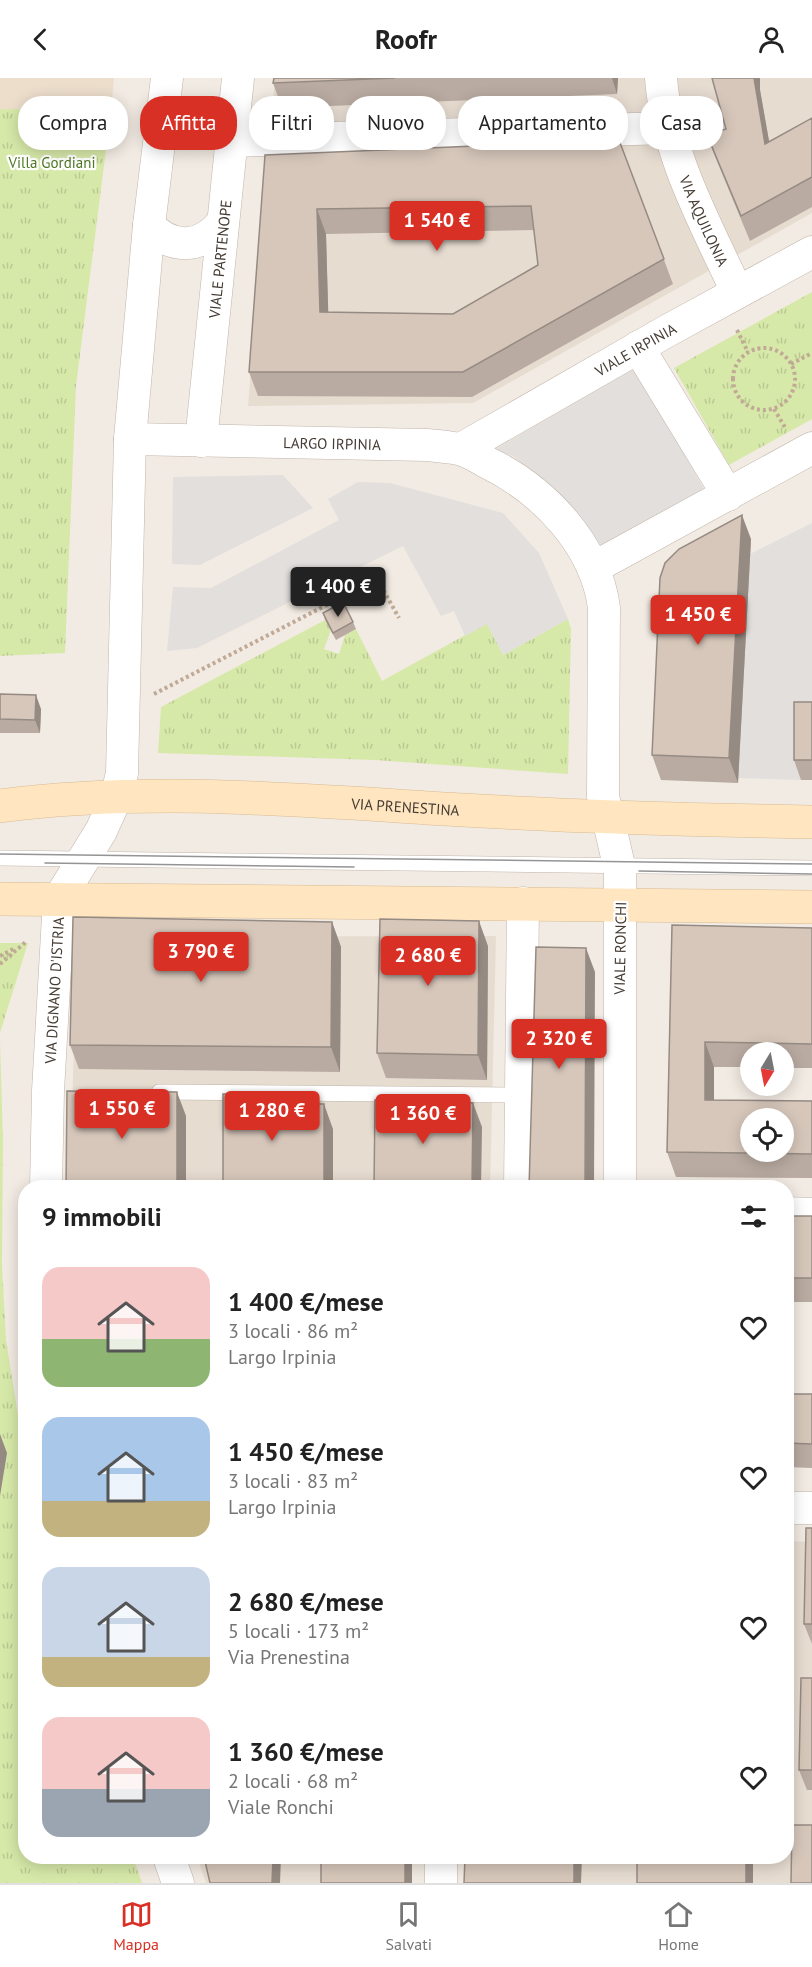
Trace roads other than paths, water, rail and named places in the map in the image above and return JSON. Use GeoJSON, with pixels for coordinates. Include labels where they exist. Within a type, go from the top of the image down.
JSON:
{"type":"FeatureCollection","features":[{"type":"Feature","properties":{"kind":"main road","name":"VIA PRENESTINA"},"geometry":{"type":"LineString","coordinates":[[0,806],[116,798],[335,801],[607,818],[812,822]]}},
{"type":"Feature","properties":{"kind":"main road"},"geometry":{"type":"LineString","coordinates":[[0,899],[812,907]]}},
{"type":"Feature","properties":{"kind":"street"},"geometry":{"type":"LineString","coordinates":[[59,899],[101,831],[116,798],[122,773],[130,439],[149,225],[167,78]]}},
{"type":"Feature","properties":{"kind":"street","name":"VIALE PARTENOPE"},"geometry":{"type":"LineString","coordinates":[[236,96],[238,78]]}},
{"type":"Feature","properties":{"kind":"street","name":"VIA AQUILONIA"},"geometry":{"type":"LineString","coordinates":[[661,78],[664,96]]}},
{"type":"Feature","properties":{"kind":"street"},"geometry":{"type":"LineString","coordinates":[[237,141],[640,129]]}},
{"type":"Feature","properties":{"kind":"street","name":"VIALE PARTENOPE"},"geometry":{"type":"LineString","coordinates":[[201,441],[230,150]]}},
{"type":"Feature","properties":{"kind":"street","name":"VIA AQUILONIA"},"geometry":{"type":"LineString","coordinates":[[674,150],[678,164],[737,292]]}},
{"type":"Feature","properties":{"kind":"street"},"geometry":{"type":"LineString","coordinates":[[149,225],[161,238],[183,244],[207,237],[222,223]]}},
{"type":"Feature","properties":{"kind":"street","name":"VIALE IRPINIA"},"geometry":{"type":"LineString","coordinates":[[461,449],[638,347],[812,252]]}},
{"type":"Feature","properties":{"kind":"street"},"geometry":{"type":"LineString","coordinates":[[638,347],[728,495]]}},
{"type":"Feature","properties":{"kind":"street","name":"LARGO IRPINIA"},"geometry":{"type":"LineString","coordinates":[[130,439],[427,445],[461,449],[509,473],[540,497],[561,518],[593,568],[603,597],[605,624],[603,796],[607,818]]}},
{"type":"Feature","properties":{"kind":"street"},"geometry":{"type":"LineString","coordinates":[[593,568],[728,495],[801,442]]}},
{"type":"Feature","properties":{"kind":"street","name":"VIALE RONCHI"},"geometry":{"type":"LineString","coordinates":[[607,818],[619,866],[621,905],[620,1180]]}},
{"type":"Feature","properties":{"kind":"street","name":"VIA DIGNANO D'ISTRIA"},"geometry":{"type":"LineString","coordinates":[[47,1180],[54,1091],[59,899]]}},
{"type":"Feature","properties":{"kind":"street"},"geometry":{"type":"LineString","coordinates":[[520,1180],[523,903]]}},
{"type":"Feature","properties":{"kind":"street"},"geometry":{"type":"LineString","coordinates":[[794,1213],[812,1214]]}},
{"type":"Feature","properties":{"kind":"street"},"geometry":{"type":"LineString","coordinates":[[794,1508],[812,1508]]}},
{"type":"Feature","properties":{"kind":"street"},"geometry":{"type":"LineString","coordinates":[[441,1864],[441,1883]]}},
{"type":"Feature","properties":{"kind":"lane"},"geometry":{"type":"LineString","coordinates":[[0,858],[812,868]]}},
{"type":"Feature","properties":{"kind":"lane"},"geometry":{"type":"LineString","coordinates":[[143,1092],[522,1095]]}},
{"type":"Feature","properties":{"kind":"tram line"},"geometry":{"type":"LineString","coordinates":[[0,854],[812,864]]}},
{"type":"Feature","properties":{"kind":"tram line"},"geometry":{"type":"LineString","coordinates":[[45,863],[354,867]]}},
{"type":"Feature","properties":{"kind":"tram line"},"geometry":{"type":"LineString","coordinates":[[639,871],[812,874]]}},
{"type":"Feature","properties":{"kind":"park label","name":"Villa Gordiani"},"geometry":{"type":"Point","coordinates":[52,162]}}]}
